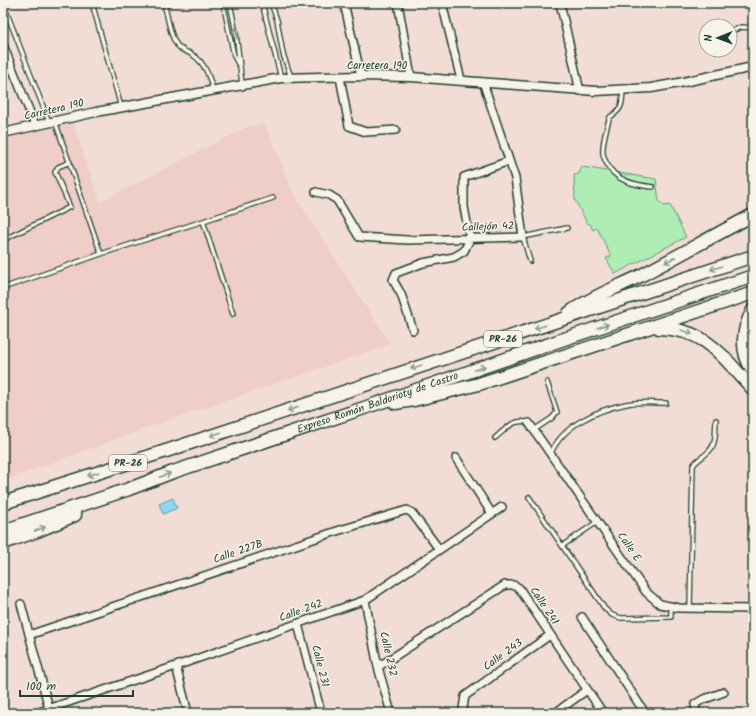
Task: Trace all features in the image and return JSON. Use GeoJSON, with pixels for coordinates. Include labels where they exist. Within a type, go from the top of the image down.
{"type":"FeatureCollection","features":[{"type":"Feature","properties":{"kind":"highway"},"geometry":{"type":"LineString","coordinates":[[557,321],[585,302],[676,258],[753,215]]}},
{"type":"Feature","properties":{"kind":"highway","name":"Expreso Román Baldorioty de Castro"},"geometry":{"type":"LineString","coordinates":[[3,503],[173,449],[753,256]]}},
{"type":"Feature","properties":{"kind":"highway","name":"Expreso Román Baldorioty de Castro"},"geometry":{"type":"LineString","coordinates":[[3,531],[753,276]]}},
{"type":"Feature","properties":{"kind":"highway"},"geometry":{"type":"LineString","coordinates":[[364,408],[414,400],[478,384],[753,293]]}},
{"type":"Feature","properties":{"kind":"highway"},"geometry":{"type":"LineString","coordinates":[[753,310],[747,321],[744,350],[753,371]]}},
{"type":"Feature","properties":{"kind":"highway"},"geometry":{"type":"LineString","coordinates":[[648,329],[676,329],[702,338],[717,350],[753,389]]}},
{"type":"Feature","properties":{"kind":"highway"},"geometry":{"type":"LineString","coordinates":[[3,542],[37,531],[112,499],[129,489]]}},
{"type":"Feature","properties":{"kind":"street"},"geometry":{"type":"LineString","coordinates":[[344,3],[361,76]]}},
{"type":"Feature","properties":{"kind":"street"},"geometry":{"type":"LineString","coordinates":[[398,3],[411,77]]}},
{"type":"Feature","properties":{"kind":"street"},"geometry":{"type":"LineString","coordinates":[[442,3],[462,80]]}},
{"type":"Feature","properties":{"kind":"street"},"geometry":{"type":"LineString","coordinates":[[560,3],[580,91]]}},
{"type":"Feature","properties":{"kind":"street"},"geometry":{"type":"LineString","coordinates":[[3,45],[35,125]]}},
{"type":"Feature","properties":{"kind":"street","name":"Carretera 190"},"geometry":{"type":"LineString","coordinates":[[3,133],[52,121],[291,77],[411,77],[462,80],[580,91],[651,88],[753,67]]}},
{"type":"Feature","properties":{"kind":"street"},"geometry":{"type":"LineString","coordinates":[[340,77],[349,126],[366,132],[396,130]]}},
{"type":"Feature","properties":{"kind":"street","name":"Callejón 42"},"geometry":{"type":"LineString","coordinates":[[316,192],[329,195],[337,200],[359,237],[407,240],[523,237],[515,178],[483,82]]}},
{"type":"Feature","properties":{"kind":"street"},"geometry":{"type":"LineString","coordinates":[[413,330],[401,294],[393,280],[396,272],[423,263],[454,257],[464,251],[470,239],[464,207],[464,178],[509,161]]}},
{"type":"Feature","properties":{"kind":"street","name":"Calle E"},"geometry":{"type":"LineString","coordinates":[[530,423],[646,592],[660,604],[690,608],[753,609]]}},
{"type":"Feature","properties":{"kind":"street"},"geometry":{"type":"LineString","coordinates":[[456,458],[492,514]]}},
{"type":"Feature","properties":{"kind":"street","name":"Calle 242"},"geometry":{"type":"LineString","coordinates":[[36,713],[50,711],[365,600],[502,508]]}},
{"type":"Feature","properties":{"kind":"street","name":"Calle 227B"},"geometry":{"type":"LineString","coordinates":[[29,635],[337,530],[407,510],[412,513],[439,549]]}},
{"type":"Feature","properties":{"kind":"street","name":"Calle 241"},"geometry":{"type":"LineString","coordinates":[[378,667],[506,585],[513,585],[519,588],[603,713]]}},
{"type":"Feature","properties":{"kind":"street","name":"Calle 232"},"geometry":{"type":"LineString","coordinates":[[365,600],[378,667],[391,713]]}},
{"type":"Feature","properties":{"kind":"street"},"geometry":{"type":"LineString","coordinates":[[21,604],[50,711]]}},
{"type":"Feature","properties":{"kind":"street"},"geometry":{"type":"LineString","coordinates":[[582,617],[645,713]]}},
{"type":"Feature","properties":{"kind":"street","name":"Calle 231"},"geometry":{"type":"LineString","coordinates":[[298,624],[321,713]]}},
{"type":"Feature","properties":{"kind":"street","name":"Calle 243"},"geometry":{"type":"LineString","coordinates":[[464,713],[463,708],[465,696],[550,635]]}},
{"type":"Feature","properties":{"kind":"street"},"geometry":{"type":"LineString","coordinates":[[176,666],[188,713]]}},
{"type":"Feature","properties":{"kind":"street"},"geometry":{"type":"LineString","coordinates":[[554,713],[587,690]]}},
{"type":"Feature","properties":{"kind":"street"},"geometry":{"type":"LineString","coordinates":[[696,713],[695,704],[724,692]]}},
{"type":"Feature","properties":{"kind":"lane"},"geometry":{"type":"LineString","coordinates":[[3,3],[70,162],[101,254]]}},
{"type":"Feature","properties":{"kind":"lane"},"geometry":{"type":"LineString","coordinates":[[92,3],[121,108]]}},
{"type":"Feature","properties":{"kind":"lane"},"geometry":{"type":"LineString","coordinates":[[164,3],[175,42],[180,48],[193,55],[203,64],[208,74],[213,91]]}},
{"type":"Feature","properties":{"kind":"lane"},"geometry":{"type":"LineString","coordinates":[[223,3],[234,56],[238,64],[242,85]]}},
{"type":"Feature","properties":{"kind":"lane"},"geometry":{"type":"LineString","coordinates":[[230,3],[240,57],[238,64]]}},
{"type":"Feature","properties":{"kind":"lane"},"geometry":{"type":"LineString","coordinates":[[262,3],[281,78]]}},
{"type":"Feature","properties":{"kind":"lane"},"geometry":{"type":"LineString","coordinates":[[271,3],[283,54],[291,77]]}},
{"type":"Feature","properties":{"kind":"lane"},"geometry":{"type":"LineString","coordinates":[[738,28],[741,27],[753,28]]}},
{"type":"Feature","properties":{"kind":"lane"},"geometry":{"type":"LineString","coordinates":[[623,90],[622,104],[618,112],[610,117],[603,153],[608,166],[618,178],[637,186],[653,188]]}},
{"type":"Feature","properties":{"kind":"lane"},"geometry":{"type":"LineString","coordinates":[[3,240],[70,207],[55,172],[58,167],[70,162]]}},
{"type":"Feature","properties":{"kind":"lane"},"geometry":{"type":"LineString","coordinates":[[3,288],[101,254],[273,198]]}},
{"type":"Feature","properties":{"kind":"lane"},"geometry":{"type":"LineString","coordinates":[[203,221],[233,314]]}},
{"type":"Feature","properties":{"kind":"lane"},"geometry":{"type":"LineString","coordinates":[[530,261],[523,237],[567,228]]}},
{"type":"Feature","properties":{"kind":"lane"},"geometry":{"type":"LineString","coordinates":[[534,430],[552,418],[557,412],[547,382]]}},
{"type":"Feature","properties":{"kind":"lane"},"geometry":{"type":"LineString","coordinates":[[551,454],[555,443],[567,430],[591,416],[627,403],[666,403]]}},
{"type":"Feature","properties":{"kind":"lane"},"geometry":{"type":"LineString","coordinates":[[690,608],[693,466],[698,459],[711,450],[715,438],[716,420]]}},
{"type":"Feature","properties":{"kind":"lane"},"geometry":{"type":"LineString","coordinates":[[495,438],[515,422],[524,421],[530,423]]}},
{"type":"Feature","properties":{"kind":"lane"},"geometry":{"type":"LineString","coordinates":[[529,497],[605,609],[612,615],[621,618],[670,617],[671,606]]}},
{"type":"Feature","properties":{"kind":"lane"},"geometry":{"type":"LineString","coordinates":[[562,546],[598,522]]}},
{"type":"Feature","properties":{"kind":"shaded area"},"geometry":{"type":"Polygon","coordinates":[[[73,124],[100,202],[249,126],[264,124],[292,191],[390,344],[132,433],[3,481],[3,139],[73,124]]]}},
{"type":"Feature","properties":{"kind":"green space"},"geometry":{"type":"Polygon","coordinates":[[[582,167],[656,179],[659,201],[664,206],[670,205],[686,237],[615,274],[606,258],[611,256],[597,228],[593,230],[590,224],[587,223],[575,200],[574,175],[579,174],[582,167]]]}},
{"type":"Feature","properties":{"kind":"water"},"geometry":{"type":"Polygon","coordinates":[[[173,498],[177,508],[163,514],[159,504],[173,498]]]}}]}
